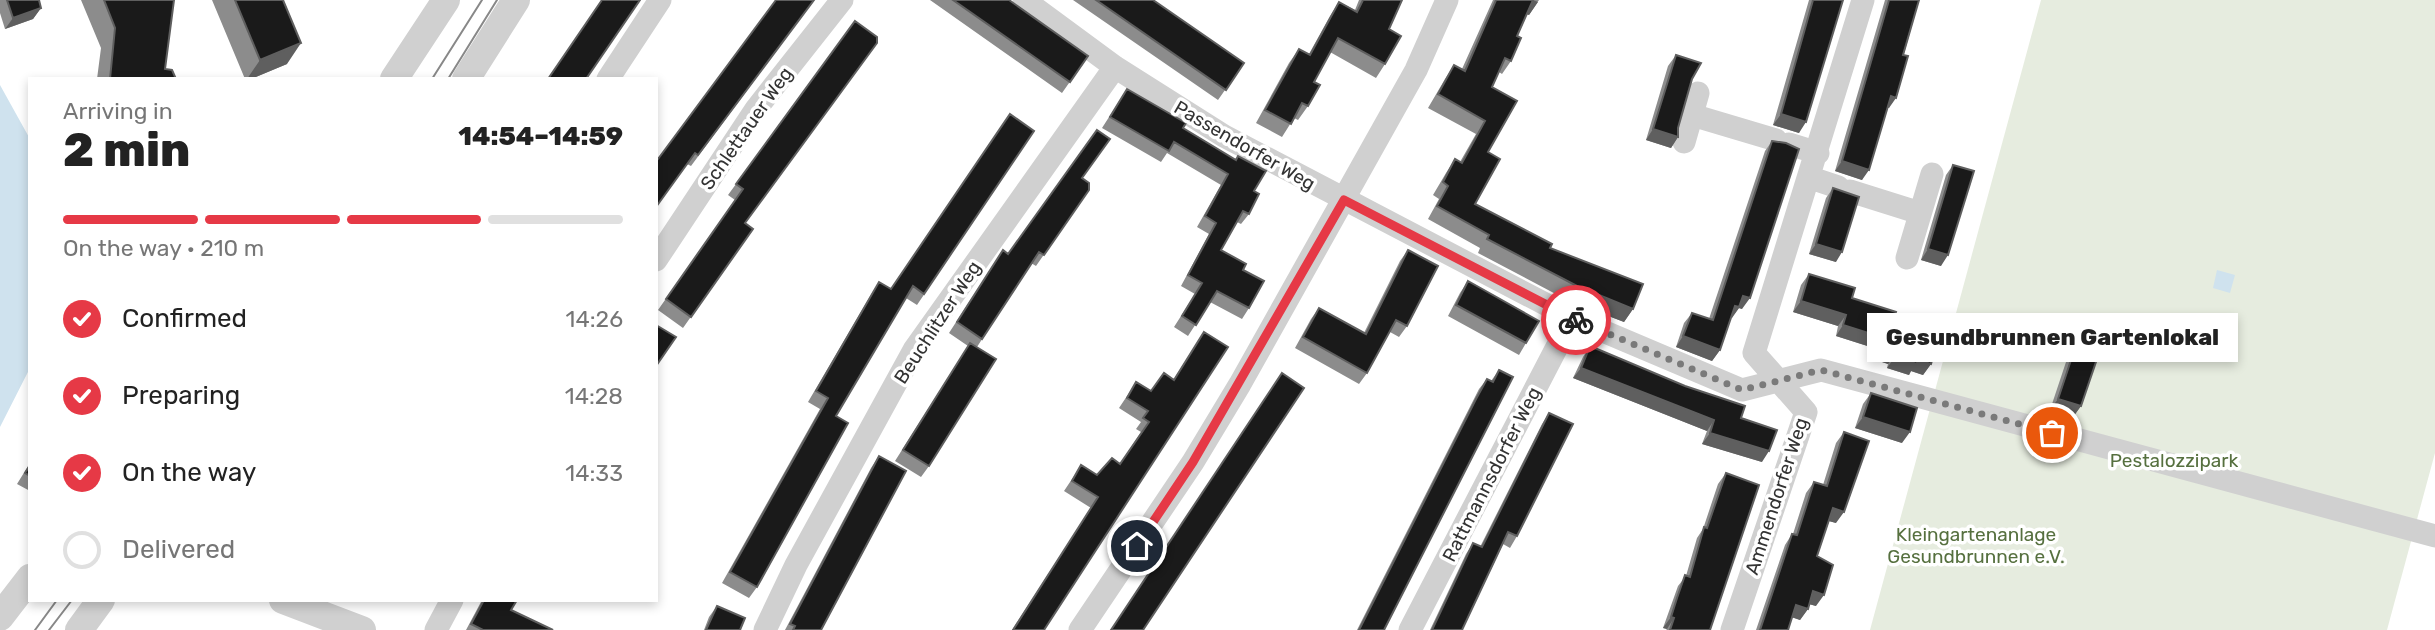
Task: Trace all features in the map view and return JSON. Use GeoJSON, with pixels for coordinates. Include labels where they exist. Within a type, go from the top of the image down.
{"type":"FeatureCollection","features":[{"type":"Feature","properties":{"kind":"street"},"geometry":{"type":"LineString","coordinates":[[395,77],[446,0]]}},
{"type":"Feature","properties":{"kind":"street"},"geometry":{"type":"LineString","coordinates":[[467,77],[516,0]]}},
{"type":"Feature","properties":{"kind":"street"},"geometry":{"type":"LineString","coordinates":[[609,77],[660,0]]}},
{"type":"Feature","properties":{"kind":"street","name":"Schlettauer Weg"},"geometry":{"type":"LineString","coordinates":[[658,257],[756,109],[842,0]]}},
{"type":"Feature","properties":{"kind":"street","name":"Passendorfer Weg"},"geometry":{"type":"LineString","coordinates":[[1024,0],[1115,67],[1224,136],[1572,318],[1742,390],[1821,370],[2435,536]]}},
{"type":"Feature","properties":{"kind":"street"},"geometry":{"type":"LineString","coordinates":[[1080,630],[1193,462],[1416,70],[1447,0]]}},
{"type":"Feature","properties":{"kind":"street","name":"Ammendorfer Weg"},"geometry":{"type":"LineString","coordinates":[[1732,630],[1806,412],[1781,380],[1754,353],[1811,178],[1863,0]]}},
{"type":"Feature","properties":{"kind":"street","name":"Beuchlitzer Weg"},"geometry":{"type":"LineString","coordinates":[[765,630],[796,565],[914,351],[1115,67]]}},
{"type":"Feature","properties":{"kind":"street"},"geometry":{"type":"LineString","coordinates":[[1684,142],[1695,104],[1783,142],[1818,153]]}},
{"type":"Feature","properties":{"kind":"street"},"geometry":{"type":"LineString","coordinates":[[1907,258],[1931,174]]}},
{"type":"Feature","properties":{"kind":"street"},"geometry":{"type":"LineString","coordinates":[[1811,178],[1920,213]]}},
{"type":"Feature","properties":{"kind":"street","name":"Rattmannsdorfer Weg"},"geometry":{"type":"LineString","coordinates":[[1410,630],[1572,318]]}},
{"type":"Feature","properties":{"kind":"street"},"geometry":{"type":"LineString","coordinates":[[0,617],[28,581]]}},
{"type":"Feature","properties":{"kind":"street"},"geometry":{"type":"LineString","coordinates":[[79,630],[100,602]]}},
{"type":"Feature","properties":{"kind":"street"},"geometry":{"type":"LineString","coordinates":[[288,602],[362,630]]}},
{"type":"Feature","properties":{"kind":"street"},"geometry":{"type":"LineString","coordinates":[[436,630],[451,602]]}},
{"type":"Feature","properties":{"kind":"green space"},"geometry":{"type":"Polygon","coordinates":[[[2041,0],[2435,0],[2435,453],[2387,630],[1870,630],[2041,0]]]}},
{"type":"Feature","properties":{"kind":"water"},"geometry":{"type":"Polygon","coordinates":[[[0,85],[28,135],[28,372],[0,427],[0,85]]]}},
{"type":"Feature","properties":{"kind":"water"},"geometry":{"type":"Polygon","coordinates":[[[2217,270],[2235,275],[2230,293],[2213,288],[2217,270]]]}},
{"type":"Feature","properties":{"kind":"building"},"geometry":{"type":"Polygon","coordinates":[[[7,0],[39,0],[41,8],[13,18],[7,0]]]}},
{"type":"Feature","properties":{"kind":"building"},"geometry":{"type":"Polygon","coordinates":[[[104,0],[174,0],[165,69],[172,70],[175,77],[110,77],[115,28],[104,0]]]}},
{"type":"Feature","properties":{"kind":"building"},"geometry":{"type":"Polygon","coordinates":[[[235,0],[283,0],[301,43],[260,60],[235,0]]]}},
{"type":"Feature","properties":{"kind":"building"},"geometry":{"type":"Polygon","coordinates":[[[602,0],[640,0],[587,77],[549,77],[602,0]]]}},
{"type":"Feature","properties":{"kind":"building"},"geometry":{"type":"Polygon","coordinates":[[[776,0],[814,0],[658,204],[658,159],[776,0]]]}},
{"type":"Feature","properties":{"kind":"building"},"geometry":{"type":"Polygon","coordinates":[[[953,0],[1009,0],[1088,56],[1070,82],[953,0]]]}},
{"type":"Feature","properties":{"kind":"building"},"geometry":{"type":"Polygon","coordinates":[[[1096,0],[1153,0],[1244,63],[1226,90],[1096,0]]]}},
{"type":"Feature","properties":{"kind":"building"},"geometry":{"type":"Polygon","coordinates":[[[1363,0],[1402,0],[1389,29],[1401,36],[1385,64],[1338,38],[1314,82],[1320,85],[1308,106],[1302,103],[1291,124],[1265,110],[1299,49],[1310,55],[1339,2],[1357,12],[1363,0]]]}},
{"type":"Feature","properties":{"kind":"building"},"geometry":{"type":"Polygon","coordinates":[[[1496,0],[1533,0],[1517,36],[1521,38],[1511,61],[1505,58],[1492,87],[1517,101],[1488,152],[1500,159],[1475,204],[1552,244],[1550,248],[1643,284],[1633,309],[1577,286],[1487,239],[1489,235],[1437,206],[1448,186],[1443,182],[1455,159],[1462,163],[1485,121],[1438,94],[1454,65],[1465,71],[1496,0]]]}},
{"type":"Feature","properties":{"kind":"building"},"geometry":{"type":"Polygon","coordinates":[[[1813,0],[1843,0],[1806,122],[1781,114],[1813,0]]]}},
{"type":"Feature","properties":{"kind":"building"},"geometry":{"type":"Polygon","coordinates":[[[1889,0],[1919,0],[1903,55],[1908,56],[1896,98],[1891,96],[1869,170],[1842,161],[1889,0]]]}},
{"type":"Feature","properties":{"kind":"building"},"geometry":{"type":"Polygon","coordinates":[[[855,21],[877,37],[877,43],[745,223],[753,229],[691,317],[666,299],[743,189],[736,184],[855,21]]]}},
{"type":"Feature","properties":{"kind":"building"},"geometry":{"type":"Polygon","coordinates":[[[1676,55],[1701,63],[1692,79],[1678,128],[1678,137],[1653,129],[1676,55]]]}},
{"type":"Feature","properties":{"kind":"building"},"geometry":{"type":"Polygon","coordinates":[[[1127,89],[1186,123],[1183,128],[1236,160],[1238,156],[1266,171],[1254,191],[1259,194],[1249,214],[1243,211],[1221,250],[1246,264],[1243,270],[1264,281],[1249,308],[1217,291],[1196,325],[1182,316],[1202,283],[1188,275],[1216,223],[1205,216],[1228,174],[1174,142],[1169,151],[1110,117],[1127,89]]]}},
{"type":"Feature","properties":{"kind":"building"},"geometry":{"type":"Polygon","coordinates":[[[1010,114],[1034,131],[924,294],[913,286],[836,416],[848,423],[757,587],[730,572],[828,398],[816,391],[879,282],[891,289],[1010,114]]]}},
{"type":"Feature","properties":{"kind":"building"},"geometry":{"type":"Polygon","coordinates":[[[1097,130],[1110,139],[1082,178],[1089,183],[1089,190],[1044,255],[1039,252],[982,339],[957,322],[1003,250],[1008,254],[1097,130]]]}},
{"type":"Feature","properties":{"kind":"building"},"geometry":{"type":"Polygon","coordinates":[[[1772,141],[1799,149],[1750,298],[1743,296],[1739,307],[1735,306],[1720,350],[1683,336],[1692,313],[1713,320],[1772,141]]]}},
{"type":"Feature","properties":{"kind":"building"},"geometry":{"type":"Polygon","coordinates":[[[1953,165],[1974,171],[1948,255],[1928,249],[1953,165]]]}},
{"type":"Feature","properties":{"kind":"building"},"geometry":{"type":"Polygon","coordinates":[[[1833,188],[1859,197],[1842,252],[1816,244],[1833,188]]]}},
{"type":"Feature","properties":{"kind":"building"},"geometry":{"type":"Polygon","coordinates":[[[1408,250],[1438,266],[1407,326],[1396,320],[1367,373],[1303,337],[1319,308],[1366,334],[1408,250]]]}},
{"type":"Feature","properties":{"kind":"building"},"geometry":{"type":"Polygon","coordinates":[[[1809,274],[1855,288],[1852,298],[1896,312],[1893,321],[1939,336],[1931,364],[1918,360],[1917,364],[1895,357],[1896,353],[1884,349],[1887,339],[1843,325],[1846,315],[1801,301],[1809,274]]]}},
{"type":"Feature","properties":{"kind":"building"},"geometry":{"type":"Polygon","coordinates":[[[1468,281],[1539,321],[1526,343],[1456,305],[1468,281]]]}},
{"type":"Feature","properties":{"kind":"building"},"geometry":{"type":"Polygon","coordinates":[[[658,326],[676,337],[658,363],[658,326]]]}},
{"type":"Feature","properties":{"kind":"building"},"geometry":{"type":"Polygon","coordinates":[[[1204,332],[1228,347],[1044,630],[1013,630],[1098,497],[1072,481],[1081,465],[1097,475],[1112,458],[1120,464],[1149,422],[1143,418],[1148,411],[1127,398],[1136,382],[1151,391],[1164,373],[1174,380],[1204,332]]]}},
{"type":"Feature","properties":{"kind":"building"},"geometry":{"type":"Polygon","coordinates":[[[2077,342],[2100,350],[2081,406],[2058,399],[2077,342]]]}},
{"type":"Feature","properties":{"kind":"building"},"geometry":{"type":"Polygon","coordinates":[[[970,343],[996,359],[929,466],[903,450],[970,343]]]}},
{"type":"Feature","properties":{"kind":"building"},"geometry":{"type":"Polygon","coordinates":[[[1590,346],[1685,386],[1745,406],[1741,418],[1777,430],[1769,451],[1710,433],[1714,420],[1581,368],[1590,346]]]}},
{"type":"Feature","properties":{"kind":"building"},"geometry":{"type":"Polygon","coordinates":[[[1499,370],[1513,377],[1384,630],[1359,630],[1476,399],[1487,379],[1493,382],[1499,370]]]}},
{"type":"Feature","properties":{"kind":"building"},"geometry":{"type":"Polygon","coordinates":[[[1282,373],[1304,388],[1143,630],[1111,630],[1282,373]]]}},
{"type":"Feature","properties":{"kind":"building"},"geometry":{"type":"Polygon","coordinates":[[[1871,393],[1917,408],[1910,432],[1863,417],[1871,393]]]}},
{"type":"Feature","properties":{"kind":"building"},"geometry":{"type":"Polygon","coordinates":[[[1549,413],[1573,424],[1517,536],[1508,532],[1462,630],[1432,630],[1473,543],[1482,547],[1549,413]]]}},
{"type":"Feature","properties":{"kind":"building"},"geometry":{"type":"Polygon","coordinates":[[[1844,432],[1869,441],[1844,512],[1833,508],[1817,556],[1833,565],[1824,595],[1813,591],[1808,609],[1796,605],[1788,630],[1760,630],[1792,534],[1797,535],[1814,482],[1827,486],[1844,432]]]}},
{"type":"Feature","properties":{"kind":"building"},"geometry":{"type":"Polygon","coordinates":[[[879,456],[906,471],[821,630],[793,630],[795,626],[790,624],[879,456]]]}},
{"type":"Feature","properties":{"kind":"building"},"geometry":{"type":"Polygon","coordinates":[[[1726,473],[1759,485],[1710,630],[1670,630],[1674,618],[1671,617],[1685,575],[1690,577],[1704,527],[1707,528],[1726,473]]]}},
{"type":"Feature","properties":{"kind":"building"},"geometry":{"type":"Polygon","coordinates":[[[483,602],[516,602],[511,610],[553,630],[483,630],[471,624],[483,602]]]}},
{"type":"Feature","properties":{"kind":"building"},"geometry":{"type":"Polygon","coordinates":[[[717,606],[745,618],[740,630],[706,630],[717,606]]]}},
{"type":"Feature","properties":{"kind":"tram line"},"geometry":{"type":"LineString","coordinates":[[433,77],[482,0]]}},
{"type":"Feature","properties":{"kind":"tram line"},"geometry":{"type":"LineString","coordinates":[[449,77],[497,0]]}},
{"type":"Feature","properties":{"kind":"tram line"},"geometry":{"type":"LineString","coordinates":[[35,630],[56,602]]}},
{"type":"Feature","properties":{"kind":"tram line"},"geometry":{"type":"LineString","coordinates":[[49,630],[70,602]]}},
{"type":"Feature","properties":{"kind":"way so far"},"geometry":{"type":"LineString","coordinates":[[1576,320],[1742,390],[1821,370],[2052,433]]}},
{"type":"Feature","properties":{"kind":"place","name":"Gesundbrunnen Gartenlokal"},"geometry":{"type":"Point","coordinates":[2052,433]}},
{"type":"Feature","properties":{"kind":"route"},"geometry":{"type":"LineString","coordinates":[[1137,546],[1193,462],[1240,384],[1344,200],[1576,320]]}},
{"type":"Feature","properties":{"kind":"park label","name":"Pestalozzipark"},"geometry":{"type":"Point","coordinates":[2174,460]}},
{"type":"Feature","properties":{"kind":"park label","name":"Kleingartenanlage Gesundbrunnen e.V."},"geometry":{"type":"Point","coordinates":[1976,545]}}]}
